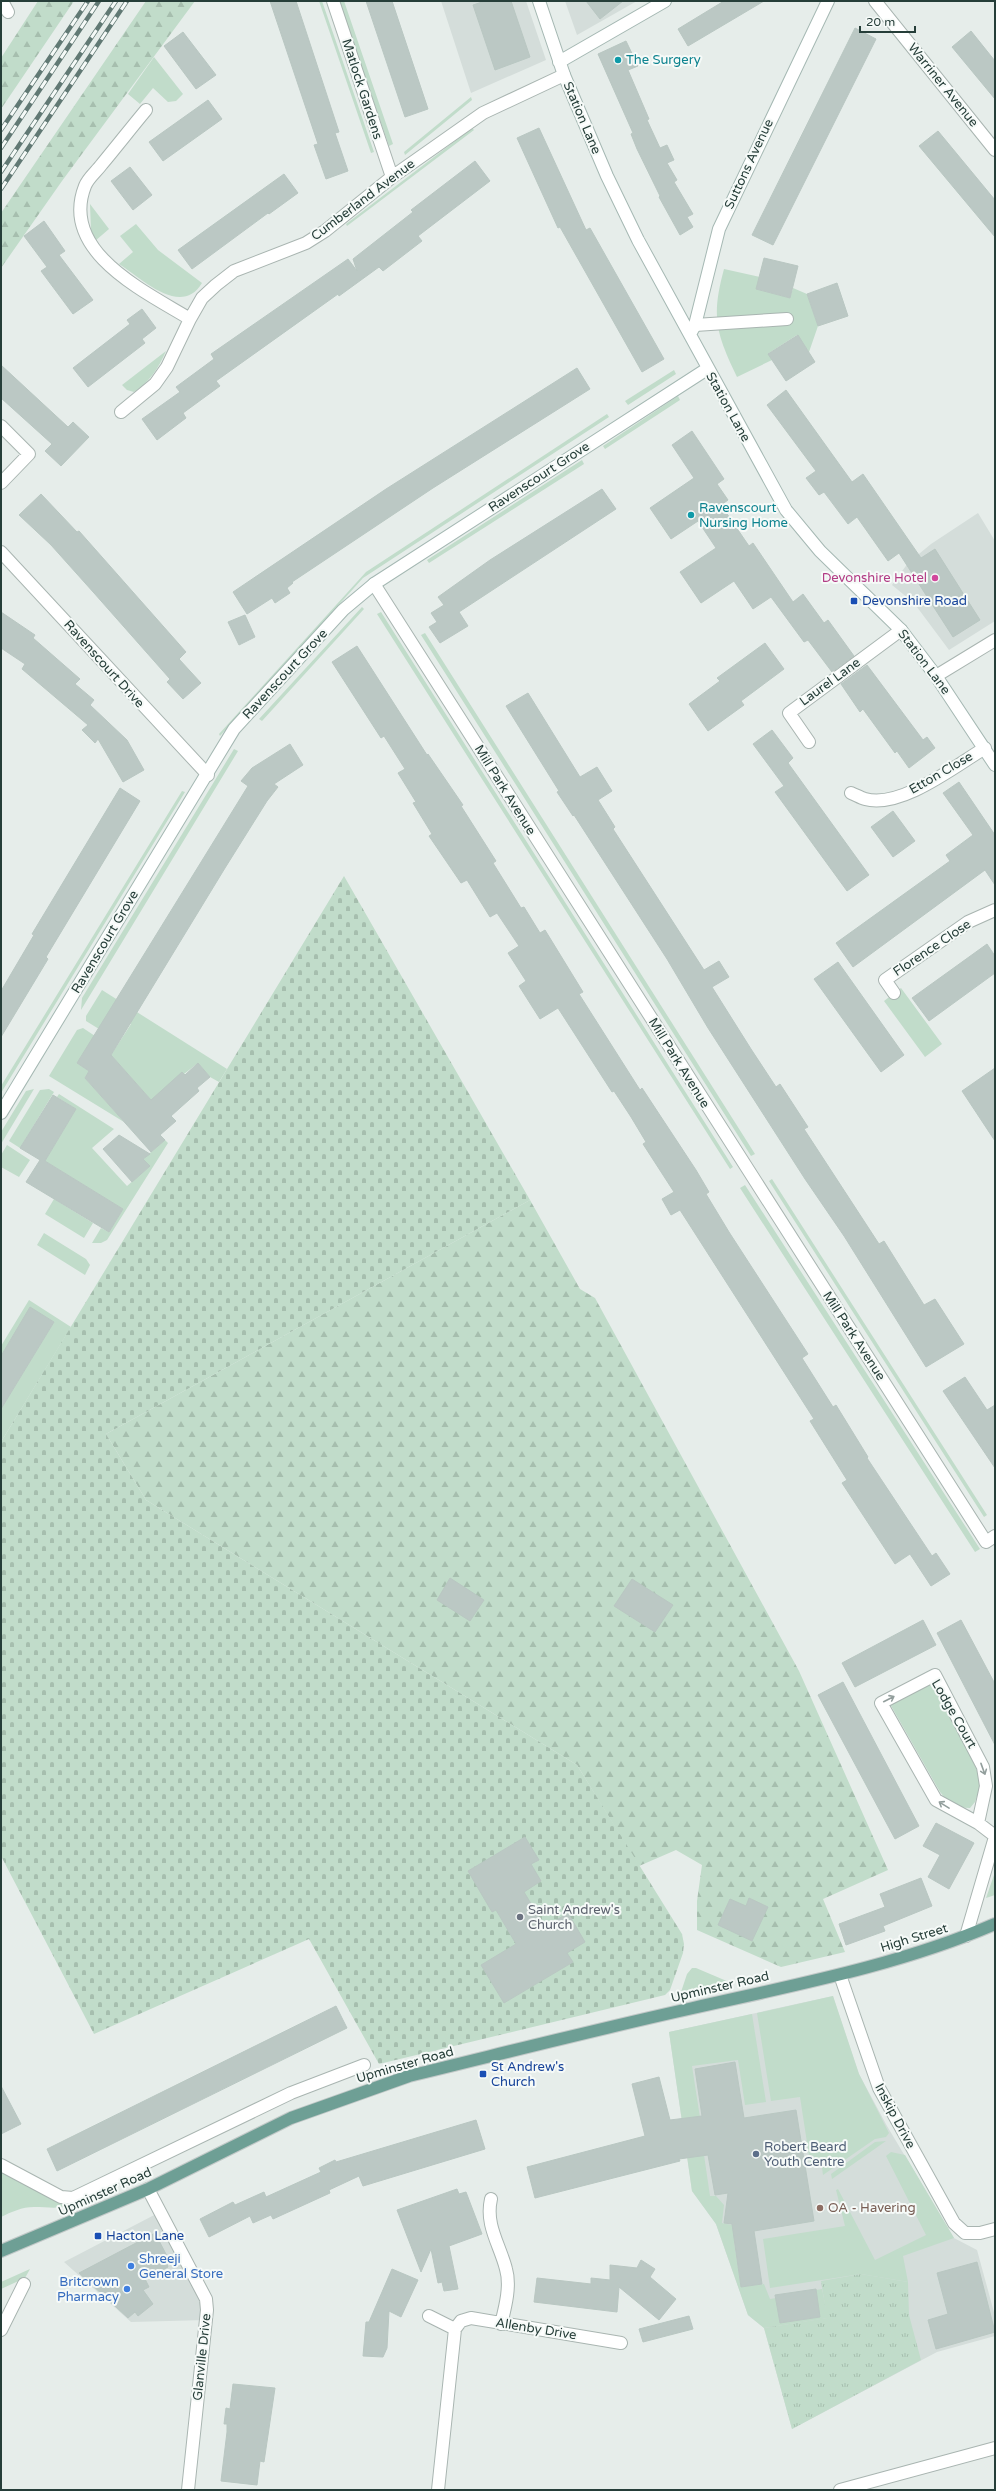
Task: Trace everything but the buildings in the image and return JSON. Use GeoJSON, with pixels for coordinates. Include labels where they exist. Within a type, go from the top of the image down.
{"type":"FeatureCollection","features":[{"type":"Feature","properties":{"kind":"main road","name":"High Street"},"geometry":{"type":"LineString","coordinates":[[840,1975],[966,1936],[995,1924]]}},
{"type":"Feature","properties":{"kind":"main road","name":"Upminster Road"},"geometry":{"type":"LineString","coordinates":[[1,2252],[148,2189],[291,2118],[409,2076],[669,2013],[840,1975]]}},
{"type":"Feature","properties":{"kind":"street"},"geometry":{"type":"LineString","coordinates":[[2,1],[8,12]]}},
{"type":"Feature","properties":{"kind":"street","name":"Matlock Gardens"},"geometry":{"type":"LineString","coordinates":[[333,1],[392,177]]}},
{"type":"Feature","properties":{"kind":"street","name":"Station Lane"},"geometry":{"type":"LineString","coordinates":[[538,1],[564,75],[610,183],[638,240],[692,330],[707,369],[786,510],[820,551],[901,630],[936,676],[995,764]]}},
{"type":"Feature","properties":{"kind":"street"},"geometry":{"type":"LineString","coordinates":[[560,62],[665,1]]}},
{"type":"Feature","properties":{"kind":"street","name":"Suttons Avenue"},"geometry":{"type":"LineString","coordinates":[[692,330],[719,229],[828,1]]}},
{"type":"Feature","properties":{"kind":"street","name":"Warriner Avenue"},"geometry":{"type":"LineString","coordinates":[[875,1],[995,150]]}},
{"type":"Feature","properties":{"kind":"street","name":"Cumberland Avenue"},"geometry":{"type":"LineString","coordinates":[[121,412],[155,384],[167,367],[190,319],[202,298],[234,271],[306,243],[325,231],[392,177],[483,113],[564,75]]}},
{"type":"Feature","properties":{"kind":"street"},"geometry":{"type":"LineString","coordinates":[[146,110],[85,185],[81,206],[83,226],[93,248],[106,265],[190,319]]}},
{"type":"Feature","properties":{"kind":"street"},"geometry":{"type":"LineString","coordinates":[[692,330],[787,319]]}},
{"type":"Feature","properties":{"kind":"street","name":"Ravenscourt Grove"},"geometry":{"type":"LineString","coordinates":[[1,1113],[208,775],[234,729],[344,610],[374,584],[707,369]]}},
{"type":"Feature","properties":{"kind":"street"},"geometry":{"type":"LineString","coordinates":[[1,426],[29,454],[1,483]]}},
{"type":"Feature","properties":{"kind":"street","name":"Ravenscourt Drive"},"geometry":{"type":"LineString","coordinates":[[1,552],[208,775]]}},
{"type":"Feature","properties":{"kind":"street","name":"Mill Park Avenue"},"geometry":{"type":"LineString","coordinates":[[374,584],[990,1539]]}},
{"type":"Feature","properties":{"kind":"street","name":"Laurel Lane"},"geometry":{"type":"LineString","coordinates":[[810,742],[789,713],[901,630]]}},
{"type":"Feature","properties":{"kind":"street"},"geometry":{"type":"LineString","coordinates":[[936,676],[995,640]]}},
{"type":"Feature","properties":{"kind":"street","name":"Etton Close"},"geometry":{"type":"LineString","coordinates":[[851,793],[866,800],[896,798],[914,791],[985,748]]}},
{"type":"Feature","properties":{"kind":"street","name":"Florence Close"},"geometry":{"type":"LineString","coordinates":[[894,993],[885,980],[968,922],[995,910]]}},
{"type":"Feature","properties":{"kind":"street","name":"Lodge Court"},"geometry":{"type":"LineString","coordinates":[[978,1823],[986,1786],[983,1767],[935,1675],[881,1703],[936,1800],[978,1823],[995,1836]]}},
{"type":"Feature","properties":{"kind":"street"},"geometry":{"type":"LineString","coordinates":[[966,1936],[995,1836]]}},
{"type":"Feature","properties":{"kind":"street","name":"Inskip Drive"},"geometry":{"type":"LineString","coordinates":[[840,1975],[879,2088],[954,2224],[965,2233],[980,2233],[995,2228]]}},
{"type":"Feature","properties":{"kind":"street"},"geometry":{"type":"LineString","coordinates":[[1,2165],[62,2197],[73,2198],[291,2093],[364,2065]]}},
{"type":"Feature","properties":{"kind":"street","name":"Glanville Drive"},"geometry":{"type":"LineString","coordinates":[[148,2189],[206,2299],[206,2315],[188,2490]]}},
{"type":"Feature","properties":{"kind":"street"},"geometry":{"type":"LineString","coordinates":[[491,2199],[490,2222],[507,2271],[506,2298],[501,2324]]}},
{"type":"Feature","properties":{"kind":"street"},"geometry":{"type":"LineString","coordinates":[[1,2330],[24,2284]]}},
{"type":"Feature","properties":{"kind":"street"},"geometry":{"type":"LineString","coordinates":[[429,2316],[455,2329],[438,2490]]}},
{"type":"Feature","properties":{"kind":"street","name":"Allenby Drive"},"geometry":{"type":"LineString","coordinates":[[455,2329],[461,2321],[471,2318],[621,2343]]}},
{"type":"Feature","properties":{"kind":"street"},"geometry":{"type":"LineString","coordinates":[[840,2490],[879,2485],[995,2448]]}},
{"type":"Feature","properties":{"kind":"shaded area"},"geometry":{"type":"Polygon","coordinates":[[[441,1],[526,1],[546,60],[471,93],[441,1]]]}},
{"type":"Feature","properties":{"kind":"shaded area"},"geometry":{"type":"Polygon","coordinates":[[[565,1],[637,1],[577,35],[565,1]]]}},
{"type":"Feature","properties":{"kind":"shaded area"},"geometry":{"type":"Polygon","coordinates":[[[978,513],[995,541],[995,621],[949,650],[914,603],[892,585],[908,563],[931,544],[978,513]]]}},
{"type":"Feature","properties":{"kind":"shaded area","name":"OA - Havering"},"geometry":{"type":"Polygon","coordinates":[[[833,1996],[859,2074],[887,2126],[954,2238],[977,2250],[995,2316],[995,2336],[937,2352],[792,2429],[764,2328],[748,2315],[716,2224],[692,2191],[669,2032],[833,1996]]]}},
{"type":"Feature","properties":{"kind":"shaded area"},"geometry":{"type":"Polygon","coordinates":[[[160,2212],[206,2299],[206,2320],[131,2322],[64,2262],[160,2212]]]}},
{"type":"Feature","properties":{"kind":"green space"},"geometry":{"type":"Polygon","coordinates":[[[38,1],[74,1],[1,109],[1,58],[38,1]]]}},
{"type":"Feature","properties":{"kind":"green space"},"geometry":{"type":"Polygon","coordinates":[[[146,1],[195,1],[62,181],[1,268],[1,213],[146,1]]]}},
{"type":"Feature","properties":{"kind":"green space"},"geometry":{"type":"Polygon","coordinates":[[[319,1],[322,1],[374,152],[371,153],[319,1]]]}},
{"type":"Feature","properties":{"kind":"green space"},"geometry":{"type":"Polygon","coordinates":[[[339,1],[344,1],[393,144],[389,146],[339,1]]]}},
{"type":"Feature","properties":{"kind":"green space"},"geometry":{"type":"Polygon","coordinates":[[[154,57],[183,94],[176,101],[168,102],[153,88],[140,104],[128,94],[154,57]]]}},
{"type":"Feature","properties":{"kind":"green space"},"geometry":{"type":"Polygon","coordinates":[[[471,97],[472,100],[405,155],[404,152],[471,97]]]}},
{"type":"Feature","properties":{"kind":"green space"},"geometry":{"type":"Polygon","coordinates":[[[472,128],[474,130],[347,226],[346,224],[472,128]]]}},
{"type":"Feature","properties":{"kind":"green space"},"geometry":{"type":"Polygon","coordinates":[[[90,204],[109,229],[95,241],[91,231],[90,204]]]}},
{"type":"Feature","properties":{"kind":"green space"},"geometry":{"type":"Polygon","coordinates":[[[136,224],[158,250],[202,283],[193,293],[183,297],[172,296],[161,292],[119,264],[133,252],[120,236],[136,224]]]}},
{"type":"Feature","properties":{"kind":"green space"},"geometry":{"type":"Polygon","coordinates":[[[724,269],[760,277],[757,289],[790,298],[793,288],[807,294],[818,326],[809,352],[797,335],[769,353],[772,360],[737,377],[724,348],[718,324],[718,300],[724,269]]]}},
{"type":"Feature","properties":{"kind":"green space"},"geometry":{"type":"Polygon","coordinates":[[[166,351],[153,374],[134,392],[127,390],[122,385],[166,351]]]}},
{"type":"Feature","properties":{"kind":"green space"},"geometry":{"type":"Polygon","coordinates":[[[674,370],[676,374],[628,405],[625,401],[674,370]]]}},
{"type":"Feature","properties":{"kind":"green space"},"geometry":{"type":"Polygon","coordinates":[[[678,396],[680,400],[605,449],[603,446],[678,396]]]}},
{"type":"Feature","properties":{"kind":"green space"},"geometry":{"type":"Polygon","coordinates":[[[607,414],[609,417],[363,578],[220,736],[219,734],[366,572],[607,414]]]}},
{"type":"Feature","properties":{"kind":"green space"},"geometry":{"type":"Polygon","coordinates":[[[582,460],[584,464],[429,563],[427,560],[582,460]]]}},
{"type":"Feature","properties":{"kind":"green space"},"geometry":{"type":"Polygon","coordinates":[[[362,607],[364,609],[262,721],[259,719],[362,607]]]}},
{"type":"Feature","properties":{"kind":"green space"},"geometry":{"type":"Polygon","coordinates":[[[381,612],[733,1167],[730,1169],[377,614],[381,612]]]}},
{"type":"Feature","properties":{"kind":"green space"},"geometry":{"type":"Polygon","coordinates":[[[425,633],[755,1154],[751,1156],[421,635],[425,633]]]}},
{"type":"Feature","properties":{"kind":"green space"},"geometry":{"type":"Polygon","coordinates":[[[234,749],[238,751],[81,1010],[82,998],[234,749]]]}},
{"type":"Feature","properties":{"kind":"green space"},"geometry":{"type":"Polygon","coordinates":[[[182,791],[185,792],[1,1093],[1,1086],[182,791]]]}},
{"type":"Feature","properties":{"kind":"green space"},"geometry":{"type":"Polygon","coordinates":[[[344,876],[530,1200],[106,1434],[146,1500],[577,1765],[682,1934],[684,1944],[683,1953],[670,1990],[665,1995],[379,2064],[309,1939],[94,2034],[1,1856],[1,1442],[344,876]]]}},
{"type":"Feature","properties":{"kind":"green space"},"geometry":{"type":"Polygon","coordinates":[[[901,988],[942,1044],[925,1057],[884,1001],[901,988]]]}},
{"type":"Feature","properties":{"kind":"green space"},"geometry":{"type":"Polygon","coordinates":[[[102,990],[227,1069],[219,1082],[210,1077],[198,1063],[151,1100],[111,1055],[131,1024],[111,1011],[99,1029],[86,1021],[86,1016],[102,990]]]}},
{"type":"Feature","properties":{"kind":"green space"},"geometry":{"type":"Polygon","coordinates":[[[83,1028],[95,1036],[77,1063],[89,1071],[85,1078],[124,1122],[49,1076],[77,1030],[83,1028]]]}},
{"type":"Feature","properties":{"kind":"green space"},"geometry":{"type":"Polygon","coordinates":[[[34,1089],[1,1144],[1,1132],[26,1091],[34,1089]]]}},
{"type":"Feature","properties":{"kind":"green space"},"geometry":{"type":"Polygon","coordinates":[[[49,1089],[54,1092],[20,1148],[9,1141],[40,1090],[49,1089]]]}},
{"type":"Feature","properties":{"kind":"green space"},"geometry":{"type":"Polygon","coordinates":[[[59,1094],[114,1129],[92,1148],[127,1186],[150,1166],[143,1159],[165,1140],[168,1143],[107,1240],[101,1243],[92,1243],[101,1228],[109,1232],[123,1209],[45,1161],[76,1109],[57,1097],[59,1094]]]}},
{"type":"Feature","properties":{"kind":"green space"},"geometry":{"type":"Polygon","coordinates":[[[7,1145],[30,1160],[19,1177],[1,1167],[1,1155],[7,1145]]]}},
{"type":"Feature","properties":{"kind":"green space"},"geometry":{"type":"Polygon","coordinates":[[[772,1179],[987,1515],[984,1517],[769,1181],[772,1179]]]}},
{"type":"Feature","properties":{"kind":"green space"},"geometry":{"type":"Polygon","coordinates":[[[745,1185],[980,1549],[975,1552],[740,1188],[745,1185]]]}},
{"type":"Feature","properties":{"kind":"green space"},"geometry":{"type":"Polygon","coordinates":[[[54,1199],[93,1223],[84,1238],[45,1214],[54,1199]]]}},
{"type":"Feature","properties":{"kind":"green space"},"geometry":{"type":"Polygon","coordinates":[[[530,1200],[580,1289],[595,1298],[799,1671],[888,1870],[823,1899],[845,1952],[781,1967],[697,1930],[697,1901],[702,1865],[676,1850],[639,1866],[577,1765],[146,1500],[106,1434],[530,1200]]]}},
{"type":"Feature","properties":{"kind":"green space"},"geometry":{"type":"Polygon","coordinates":[[[44,1233],[86,1259],[90,1265],[85,1275],[37,1245],[44,1233]]]}},
{"type":"Feature","properties":{"kind":"green space"},"geometry":{"type":"Polygon","coordinates":[[[29,1300],[71,1327],[1,1442],[1,1409],[54,1322],[30,1308],[1,1356],[1,1346],[29,1300]]]}},
{"type":"Feature","properties":{"kind":"green space"},"geometry":{"type":"Polygon","coordinates":[[[932,1682],[978,1769],[980,1787],[975,1802],[970,1808],[961,1807],[953,1803],[940,1792],[890,1704],[932,1682]]]}},
{"type":"Feature","properties":{"kind":"green space"},"geometry":{"type":"Polygon","coordinates":[[[995,1872],[995,1895],[986,1898],[995,1872]]]}},
{"type":"Feature","properties":{"kind":"green space"},"geometry":{"type":"Polygon","coordinates":[[[692,1968],[696,1968],[729,1982],[681,1992],[687,1974],[692,1968]]]}},
{"type":"Feature","properties":{"kind":"green space"},"geometry":{"type":"Polygon","coordinates":[[[833,1996],[859,2074],[889,2133],[886,2137],[875,2139],[823,2175],[821,2160],[810,2162],[800,2097],[771,2101],[757,2013],[833,1996]]]}},
{"type":"Feature","properties":{"kind":"green space"},"geometry":{"type":"Polygon","coordinates":[[[752,2014],[766,2102],[745,2105],[738,2060],[692,2066],[701,2124],[683,2128],[669,2032],[752,2014]]]}},
{"type":"Feature","properties":{"kind":"green space"},"geometry":{"type":"Polygon","coordinates":[[[886,2141],[832,2179],[831,2174],[875,2142],[886,2141]]]}},
{"type":"Feature","properties":{"kind":"green space"},"geometry":{"type":"Polygon","coordinates":[[[686,2149],[704,2155],[710,2196],[716,2196],[724,2205],[722,2223],[737,2226],[739,2241],[734,2242],[741,2287],[764,2284],[770,2299],[776,2298],[780,2323],[820,2317],[816,2290],[822,2289],[828,2318],[764,2328],[748,2315],[716,2224],[692,2191],[686,2149]]]}},
{"type":"Feature","properties":{"kind":"green space"},"geometry":{"type":"Polygon","coordinates":[[[891,2152],[905,2155],[954,2238],[903,2256],[908,2282],[861,2274],[770,2288],[763,2239],[845,2226],[836,2190],[838,2189],[875,2260],[926,2235],[886,2156],[891,2152]]]}},
{"type":"Feature","properties":{"kind":"green space"},"geometry":{"type":"Polygon","coordinates":[[[1,2172],[59,2202],[77,2203],[61,2207],[25,2208],[1,2217],[1,2172]]]}},
{"type":"Feature","properties":{"kind":"green space"},"geometry":{"type":"Polygon","coordinates":[[[30,2269],[25,2278],[1,2289],[1,2282],[30,2269]]]}},
{"type":"Feature","properties":{"kind":"green space"},"geometry":{"type":"Polygon","coordinates":[[[861,2274],[908,2282],[909,2315],[921,2360],[792,2429],[764,2328],[827,2318],[821,2281],[861,2274]]]}},
{"type":"Feature","properties":{"kind":"railway"},"geometry":{"type":"LineString","coordinates":[[1,130],[88,1]]}},
{"type":"Feature","properties":{"kind":"railway"},"geometry":{"type":"LineString","coordinates":[[1,148],[99,1]]}},
{"type":"Feature","properties":{"kind":"railway"},"geometry":{"type":"LineString","coordinates":[[1,172],[116,1]]}},
{"type":"Feature","properties":{"kind":"railway"},"geometry":{"type":"LineString","coordinates":[[1,189],[127,1]]}},
{"type":"Feature","properties":{"kind":"place","name":"The Surgery"},"geometry":{"type":"Point","coordinates":[618,60]}},
{"type":"Feature","properties":{"kind":"place","name":"Ravenscourt Nursing Home"},"geometry":{"type":"Point","coordinates":[691,515]}},
{"type":"Feature","properties":{"kind":"place","name":"Devonshire Hotel"},"geometry":{"type":"Point","coordinates":[935,578]}},
{"type":"Feature","properties":{"kind":"place","name":"Devonshire Road"},"geometry":{"type":"Point","coordinates":[854,601]}},
{"type":"Feature","properties":{"kind":"place","name":"Saint Andrew's Church"},"geometry":{"type":"Point","coordinates":[520,1917]}},
{"type":"Feature","properties":{"kind":"place","name":"St Andrew's Church"},"geometry":{"type":"Point","coordinates":[483,2074]}},
{"type":"Feature","properties":{"kind":"place","name":"Robert Beard Youth Centre"},"geometry":{"type":"Point","coordinates":[756,2154]}},
{"type":"Feature","properties":{"kind":"place","name":"OA - Havering"},"geometry":{"type":"Point","coordinates":[820,2208]}},
{"type":"Feature","properties":{"kind":"place","name":"Hacton Lane"},"geometry":{"type":"Point","coordinates":[98,2236]}},
{"type":"Feature","properties":{"kind":"place","name":"Shreeji General Store"},"geometry":{"type":"Point","coordinates":[131,2266]}},
{"type":"Feature","properties":{"kind":"place","name":"Britcrown Pharmacy"},"geometry":{"type":"Point","coordinates":[127,2289]}}]}
